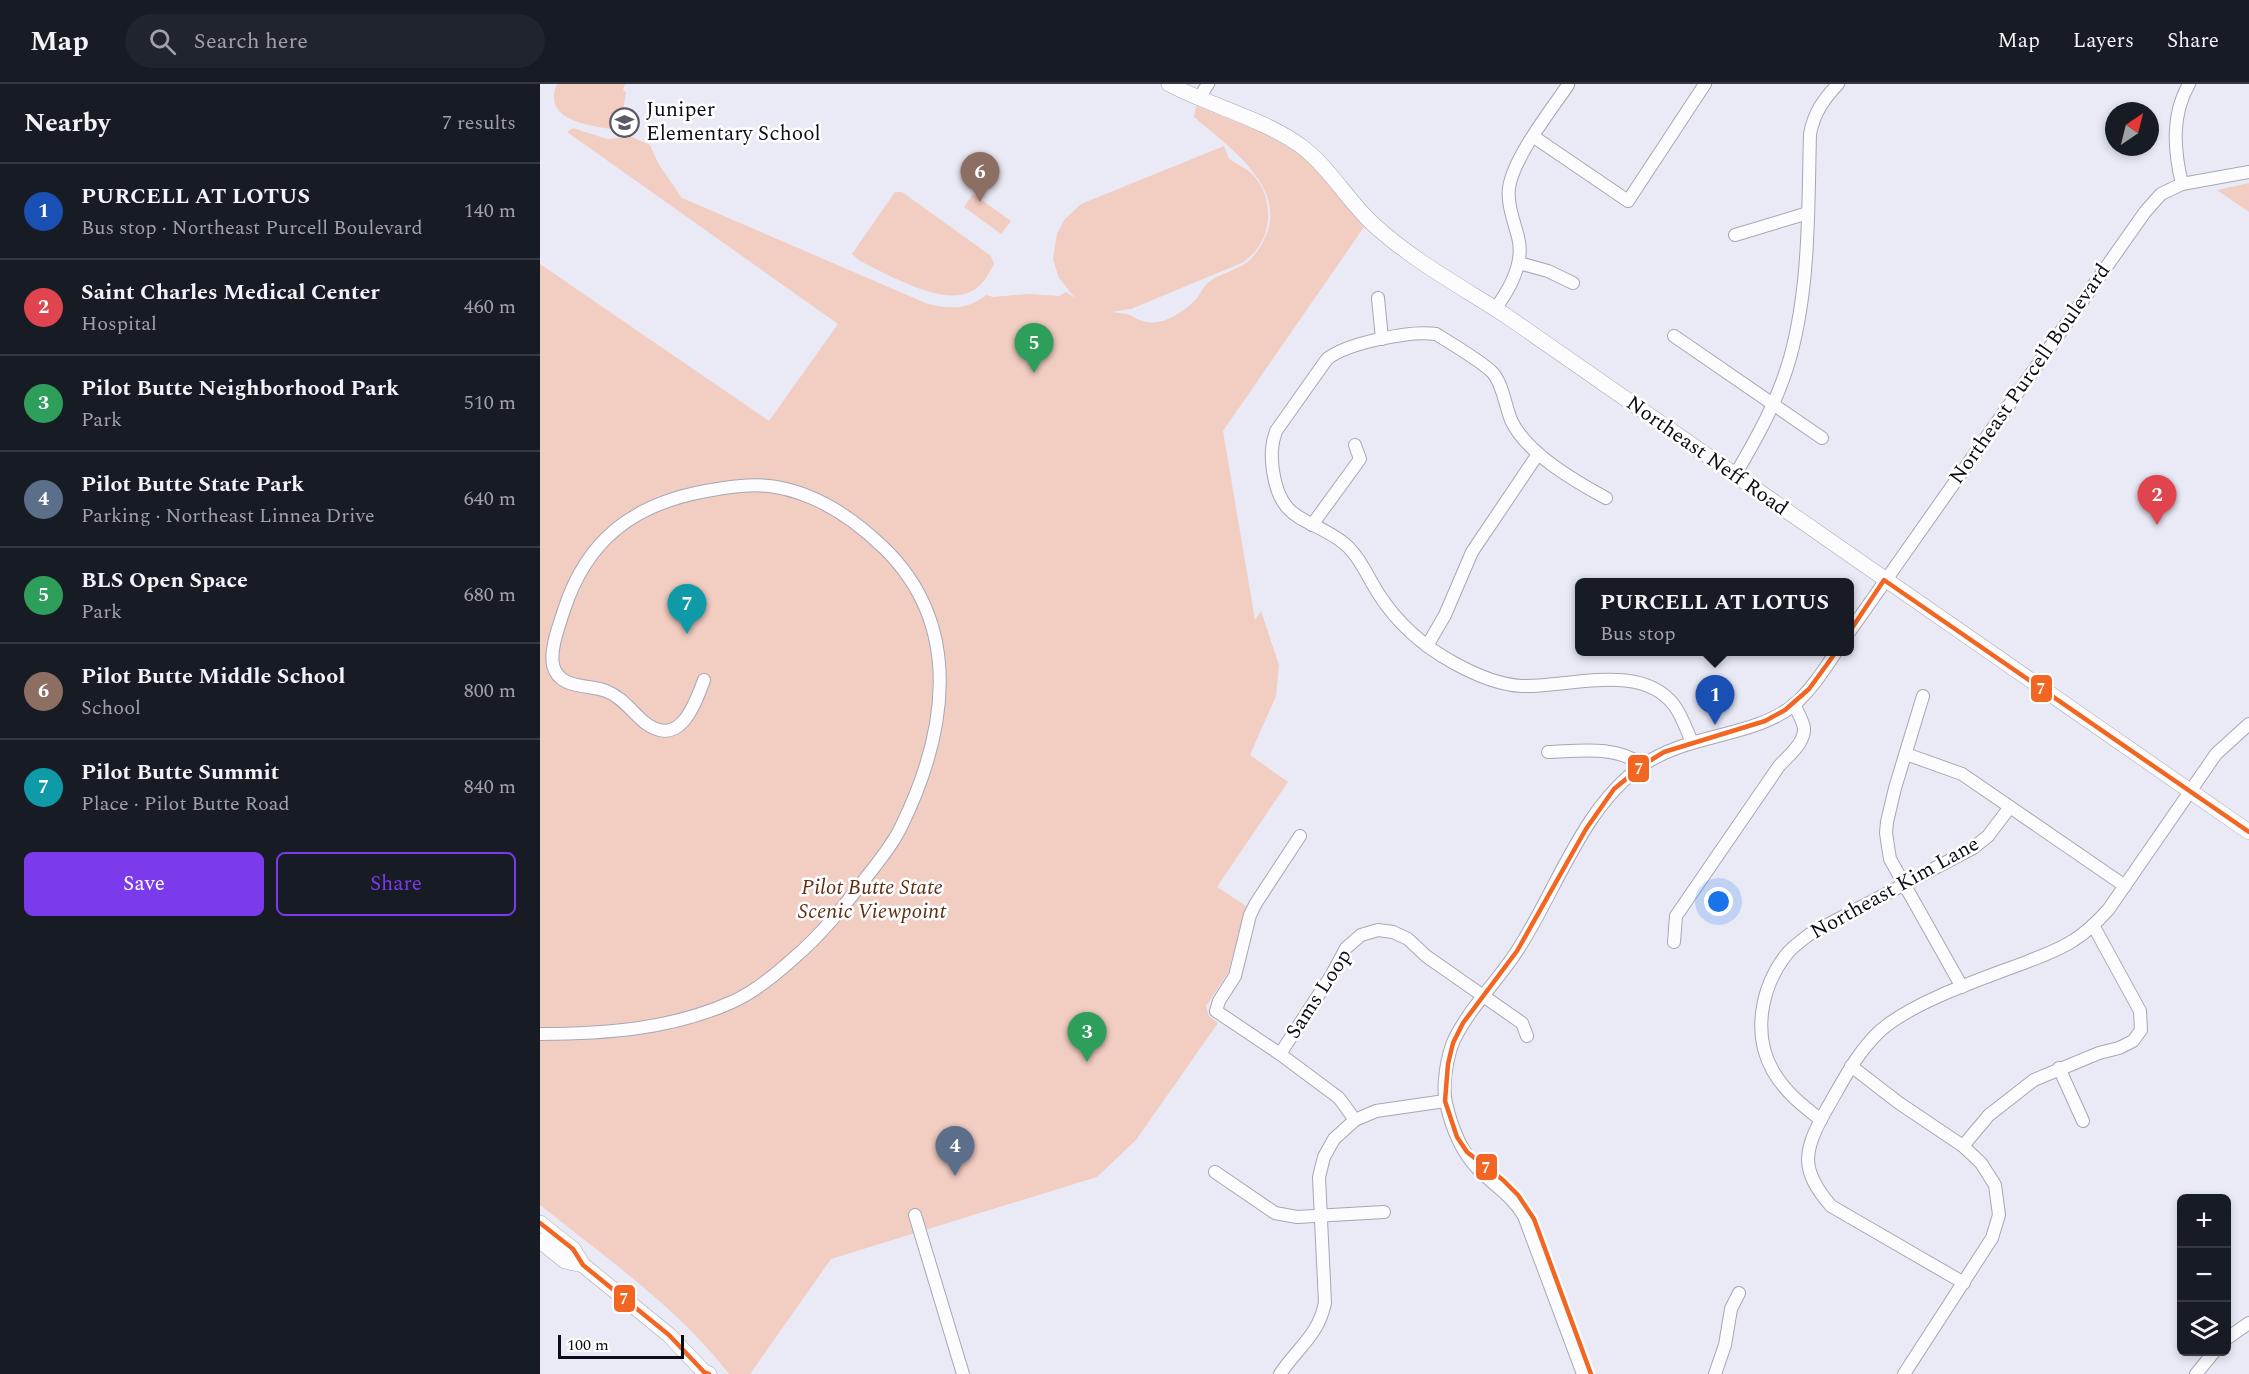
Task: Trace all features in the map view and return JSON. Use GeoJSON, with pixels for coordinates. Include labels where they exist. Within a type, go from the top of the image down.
{"type":"FeatureCollection","features":[{"type":"Feature","properties":{"kind":"main road","name":"Northeast Neff Road"},"geometry":{"type":"LineString","coordinates":[[1169,84],[1273,129],[1302,147],[1319,162],[1371,222],[1416,259],[1495,309],[2249,832]]}},
{"type":"Feature","properties":{"kind":"main road"},"geometry":{"type":"LineString","coordinates":[[540,1223],[573,1248],[583,1265],[669,1335],[706,1373]]}},
{"type":"Feature","properties":{"kind":"main road"},"geometry":{"type":"LineString","coordinates":[[540,1241],[566,1261],[583,1265]]}},
{"type":"Feature","properties":{"kind":"street"},"geometry":{"type":"LineString","coordinates":[[1199,98],[1208,84]]}},
{"type":"Feature","properties":{"kind":"street"},"geometry":{"type":"LineString","coordinates":[[1534,137],[1628,201],[1705,84]]}},
{"type":"Feature","properties":{"kind":"street"},"geometry":{"type":"LineString","coordinates":[[1735,475],[1755,441],[1790,359],[1804,286],[1810,134],[1813,119],[1820,104],[1838,84]]}},
{"type":"Feature","properties":{"kind":"street"},"geometry":{"type":"LineString","coordinates":[[2182,184],[2176,158],[2175,133],[2179,109],[2189,84]]}},
{"type":"Feature","properties":{"kind":"street"},"geometry":{"type":"LineString","coordinates":[[1495,309],[1511,284],[1519,264],[1519,240],[1509,197],[1513,170],[1569,85]]}},
{"type":"Feature","properties":{"kind":"street","name":"Northeast Purcell Boulevard"},"geometry":{"type":"LineString","coordinates":[[1854,625],[2145,212],[2162,194],[2182,184],[2249,172]]}},
{"type":"Feature","properties":{"kind":"street"},"geometry":{"type":"LineString","coordinates":[[1736,235],[1808,213]]}},
{"type":"Feature","properties":{"kind":"street"},"geometry":{"type":"LineString","coordinates":[[1519,264],[1548,271],[1573,283]]}},
{"type":"Feature","properties":{"kind":"street"},"geometry":{"type":"LineString","coordinates":[[1378,298],[1382,339]]}},
{"type":"Feature","properties":{"kind":"street"},"geometry":{"type":"LineString","coordinates":[[1606,498],[1538,454],[1520,435],[1492,372],[1436,334],[1425,332],[1382,339],[1343,349],[1327,359],[1276,431],[1272,443],[1271,456],[1276,487],[1287,509],[1351,549],[1383,601],[1410,634],[1453,663],[1488,679],[1521,686],[1614,679],[1640,683],[1667,697],[1692,742]]}},
{"type":"Feature","properties":{"kind":"street"},"geometry":{"type":"LineString","coordinates":[[1674,336],[1822,438]]}},
{"type":"Feature","properties":{"kind":"street"},"geometry":{"type":"LineString","coordinates":[[1312,525],[1360,459],[1356,445]]}},
{"type":"Feature","properties":{"kind":"street"},"geometry":{"type":"LineString","coordinates":[[1427,646],[1445,615],[1472,552],[1538,454]]}},
{"type":"Feature","properties":{"kind":"street"},"geometry":{"type":"LineString","coordinates":[[540,1034],[586,1034],[632,1030],[686,1019],[734,1001],[771,979],[806,948],[836,916],[901,828],[927,762],[937,725],[942,686],[939,648],[930,618],[916,586],[895,559],[867,531],[832,507],[798,493],[774,486],[747,486],[700,492],[662,502],[639,512],[612,532],[593,553],[568,598],[554,651],[553,665],[559,676],[581,687],[611,692],[646,723],[658,730],[667,731],[678,727],[685,721],[695,706],[704,681]]}},
{"type":"Feature","properties":{"kind":"street"},"geometry":{"type":"LineString","coordinates":[[1583,1374],[1524,1216],[1508,1194],[1476,1167],[1457,1137],[1445,1101],[1448,1064],[1453,1043],[1463,1023],[1517,951],[1602,803],[1625,779],[1664,752],[1765,721],[1794,704],[1809,689],[1832,656]]}},
{"type":"Feature","properties":{"kind":"street"},"geometry":{"type":"LineString","coordinates":[[1923,696],[1887,822],[1886,833],[1890,859],[1962,987]]}},
{"type":"Feature","properties":{"kind":"street"},"geometry":{"type":"LineString","coordinates":[[1674,942],[1676,916],[1779,766],[1802,737],[1804,728],[1794,704]]}},
{"type":"Feature","properties":{"kind":"street"},"geometry":{"type":"LineString","coordinates":[[1964,1283],[1831,1206],[1817,1189],[1809,1172],[1808,1153],[1812,1137],[1851,1066],[1865,1046],[1882,1029],[1905,1013],[1962,987],[2042,956],[2074,940],[2093,925],[2108,910],[2216,754],[2249,724]]}},
{"type":"Feature","properties":{"kind":"street"},"geometry":{"type":"LineString","coordinates":[[1548,753],[1598,750],[1632,758],[1643,765]]}},
{"type":"Feature","properties":{"kind":"street"},"geometry":{"type":"LineString","coordinates":[[1906,754],[1962,774],[2125,886]]}},
{"type":"Feature","properties":{"kind":"street","name":"Northeast Kim Lane"},"geometry":{"type":"LineString","coordinates":[[1821,1120],[1793,1098],[1773,1071],[1762,1041],[1762,1009],[1770,980],[1787,953],[1810,934],[1973,848],[1988,836],[2010,807]]}},
{"type":"Feature","properties":{"kind":"street"},"geometry":{"type":"LineString","coordinates":[[1300,836],[1256,903],[1235,976],[1219,1001],[1216,1011],[1280,1054],[1339,1098],[1355,1120]]}},
{"type":"Feature","properties":{"kind":"street"},"geometry":{"type":"LineString","coordinates":[[1963,1146],[1989,1115],[2034,1080],[2059,1068],[2119,1048],[2133,1041],[2141,1030],[2140,1011],[2093,925]]}},
{"type":"Feature","properties":{"kind":"street","name":"Sams Loop"},"geometry":{"type":"LineString","coordinates":[[1280,1054],[1331,976],[1346,948],[1361,935],[1378,930],[1393,932],[1408,939],[1426,956],[1522,1023],[1527,1036]]}},
{"type":"Feature","properties":{"kind":"street"},"geometry":{"type":"LineString","coordinates":[[1851,1066],[1899,1104],[1963,1146],[1981,1162],[1995,1185],[1999,1215],[1992,1238],[1904,1374]]}},
{"type":"Feature","properties":{"kind":"street"},"geometry":{"type":"LineString","coordinates":[[2059,1068],[2084,1121]]}},
{"type":"Feature","properties":{"kind":"street"},"geometry":{"type":"LineString","coordinates":[[1280,1374],[1293,1355],[1312,1336],[1322,1320],[1325,1303],[1318,1177],[1324,1157],[1334,1139],[1355,1120],[1376,1111],[1445,1101]]}},
{"type":"Feature","properties":{"kind":"street"},"geometry":{"type":"LineString","coordinates":[[1467,1152],[1513,1190],[1533,1219],[1591,1374]]}},
{"type":"Feature","properties":{"kind":"street"},"geometry":{"type":"LineString","coordinates":[[1215,1172],[1275,1213],[1297,1217],[1384,1212]]}},
{"type":"Feature","properties":{"kind":"street"},"geometry":{"type":"LineString","coordinates":[[915,1215],[960,1358],[959,1373]]}},
{"type":"Feature","properties":{"kind":"street"},"geometry":{"type":"LineString","coordinates":[[1715,1374],[1725,1345],[1731,1309],[1739,1293]]}},
{"type":"Feature","properties":{"kind":"street"},"geometry":{"type":"LineString","coordinates":[[2231,1336],[2249,1323]]}},
{"type":"Feature","properties":{"kind":"street"},"geometry":{"type":"LineString","coordinates":[[2196,1374],[2211,1356]]}},
{"type":"Feature","properties":{"kind":"green space"},"geometry":{"type":"Polygon","coordinates":[[[557,84],[625,84],[623,90],[626,92],[620,130],[586,124],[564,115],[557,107],[554,97],[557,84]]]}},
{"type":"Feature","properties":{"kind":"green space","name":"Pilot Butte State Scenic Viewpoint"},"geometry":{"type":"Polygon","coordinates":[[[1196,106],[1258,130],[1293,149],[1321,175],[1364,227],[1223,431],[1255,620],[1261,611],[1279,665],[1276,696],[1250,755],[1288,782],[1217,887],[1246,906],[1228,973],[1206,1006],[1209,1016],[1218,1023],[1136,1140],[1097,1177],[831,1259],[750,1374],[729,1374],[709,1350],[664,1305],[540,1205],[540,264],[769,421],[838,324],[567,132],[573,128],[607,139],[632,137],[650,145],[658,163],[682,198],[928,304],[943,307],[965,306],[986,295],[993,297],[1028,294],[1059,296],[1066,292],[1075,298],[1059,278],[1053,259],[1057,233],[1065,219],[1081,204],[1224,146],[1230,159],[1250,172],[1264,191],[1268,211],[1266,231],[1254,253],[1244,262],[1131,309],[1112,312],[1128,314],[1143,321],[1156,322],[1163,321],[1182,311],[1195,300],[1209,281],[1250,260],[1267,233],[1270,215],[1268,198],[1260,182],[1236,153],[1194,117],[1196,106]]]}},
{"type":"Feature","properties":{"kind":"green space"},"geometry":{"type":"Polygon","coordinates":[[[2249,183],[2249,212],[2217,190],[2249,183]]]}},
{"type":"Feature","properties":{"kind":"green space"},"geometry":{"type":"Polygon","coordinates":[[[895,192],[902,192],[991,256],[994,264],[978,287],[958,295],[930,292],[884,273],[860,261],[852,254],[895,192]]]}},
{"type":"Feature","properties":{"kind":"green space"},"geometry":{"type":"Polygon","coordinates":[[[973,194],[1011,221],[1001,234],[964,207],[973,194]]]}},
{"type":"Feature","properties":{"kind":"transit line","name":"7"},"geometry":{"type":"LineString","coordinates":[[1854,625],[1884,580],[2249,832]]}},
{"type":"Feature","properties":{"kind":"transit line","name":"7"},"geometry":{"type":"LineString","coordinates":[[1591,1374],[1534,1219],[1518,1195],[1467,1152],[1457,1137],[1445,1101],[1448,1064],[1453,1043],[1463,1023],[1517,951],[1586,829],[1614,789],[1643,765],[1664,752],[1765,721],[1785,710],[1809,689],[1833,656]]}},
{"type":"Feature","properties":{"kind":"transit line","name":"7"},"geometry":{"type":"LineString","coordinates":[[540,1223],[573,1249],[583,1265],[669,1335],[704,1372],[709,1374]]}},
{"type":"Feature","properties":{"kind":"place","name":"Juniper Elementary School"},"geometry":{"type":"Point","coordinates":[625,122]}},
{"type":"Feature","properties":{"kind":"place","name":"Pilot Butte Middle School"},"geometry":{"type":"Point","coordinates":[980,202]}},
{"type":"Feature","properties":{"kind":"place","name":"BLS Open Space"},"geometry":{"type":"Point","coordinates":[1034,373]}},
{"type":"Feature","properties":{"kind":"place","name":"Saint Charles Medical Center"},"geometry":{"type":"Point","coordinates":[2157,525]}},
{"type":"Feature","properties":{"kind":"place","name":"Pilot Butte Summit"},"geometry":{"type":"Point","coordinates":[687,634]}},
{"type":"Feature","properties":{"kind":"place","name":"PURCELL AT LOTUS"},"geometry":{"type":"Point","coordinates":[1715,725]}},
{"type":"Feature","properties":{"kind":"place","name":"Pilot Butte Neighborhood Park"},"geometry":{"type":"Point","coordinates":[1087,1062]}},
{"type":"Feature","properties":{"kind":"place","name":"Pilot Butte State Park"},"geometry":{"type":"Point","coordinates":[955,1176]}}]}
